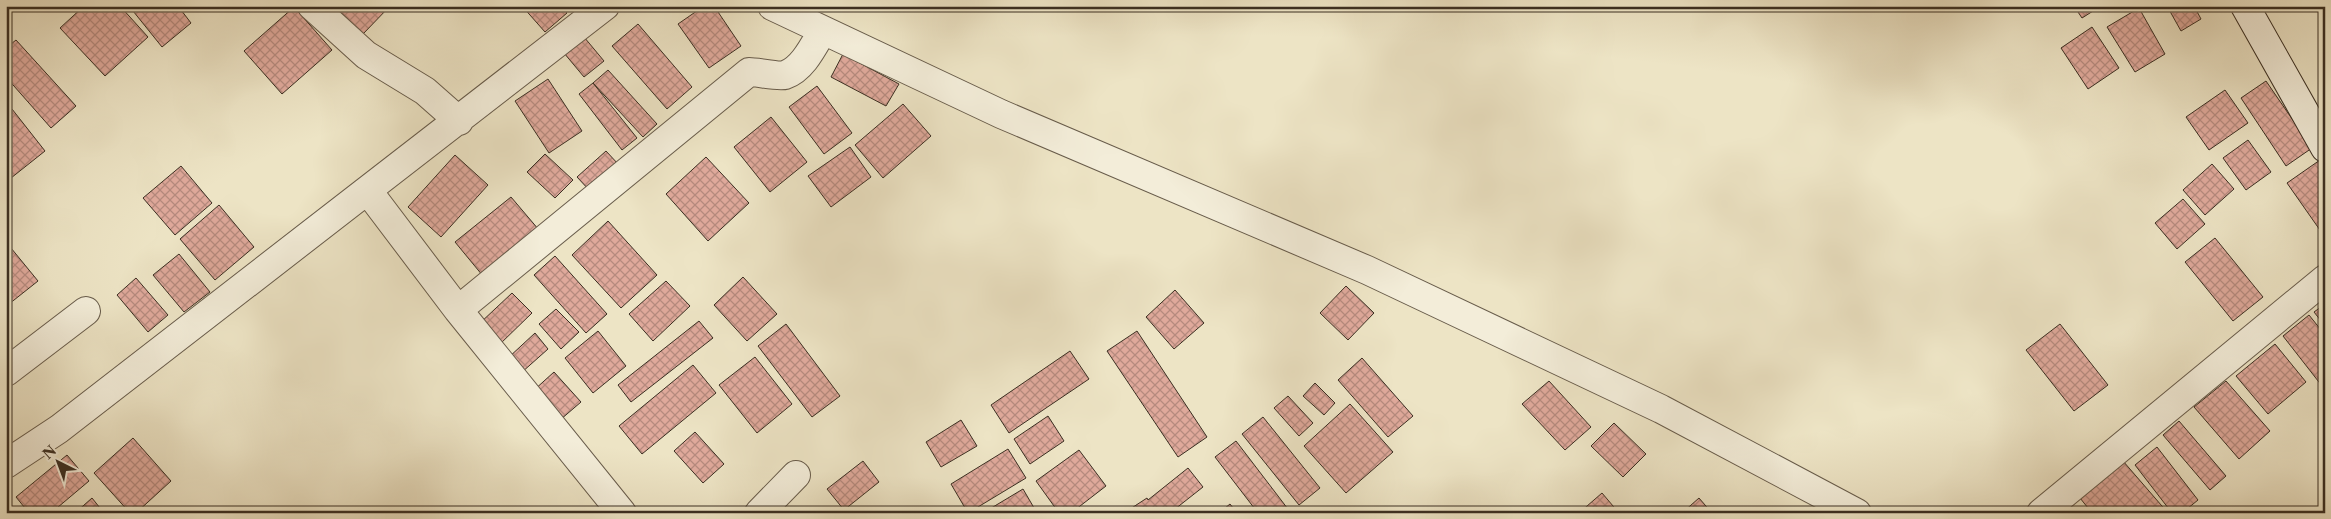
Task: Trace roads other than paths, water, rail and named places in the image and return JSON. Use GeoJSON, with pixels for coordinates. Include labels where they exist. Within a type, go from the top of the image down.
{"type":"FeatureCollection","features":[{"type":"Feature","properties":{"kind":"street"},"geometry":{"type":"LineString","coordinates":[[312,6],[366,55],[425,91],[459,121]]}},
{"type":"Feature","properties":{"kind":"street"},"geometry":{"type":"LineString","coordinates":[[6,464],[59,429],[605,6]]}},
{"type":"Feature","properties":{"kind":"street"},"geometry":{"type":"LineString","coordinates":[[772,6],[1001,114],[1376,274],[1661,409],[1857,513]]}},
{"type":"Feature","properties":{"kind":"street"},"geometry":{"type":"LineString","coordinates":[[2245,6],[2325,148]]}},
{"type":"Feature","properties":{"kind":"street"},"geometry":{"type":"LineString","coordinates":[[458,310],[750,72],[784,75],[794,69],[809,53],[823,30]]}},
{"type":"Feature","properties":{"kind":"street"},"geometry":{"type":"LineString","coordinates":[[368,191],[458,310],[622,513]]}},
{"type":"Feature","properties":{"kind":"street"},"geometry":{"type":"LineString","coordinates":[[2041,513],[2325,278]]}},
{"type":"Feature","properties":{"kind":"street"},"geometry":{"type":"LineString","coordinates":[[6,372],[86,310]]}},
{"type":"Feature","properties":{"kind":"street"},"geometry":{"type":"LineString","coordinates":[[759,513],[796,475]]}}]}
